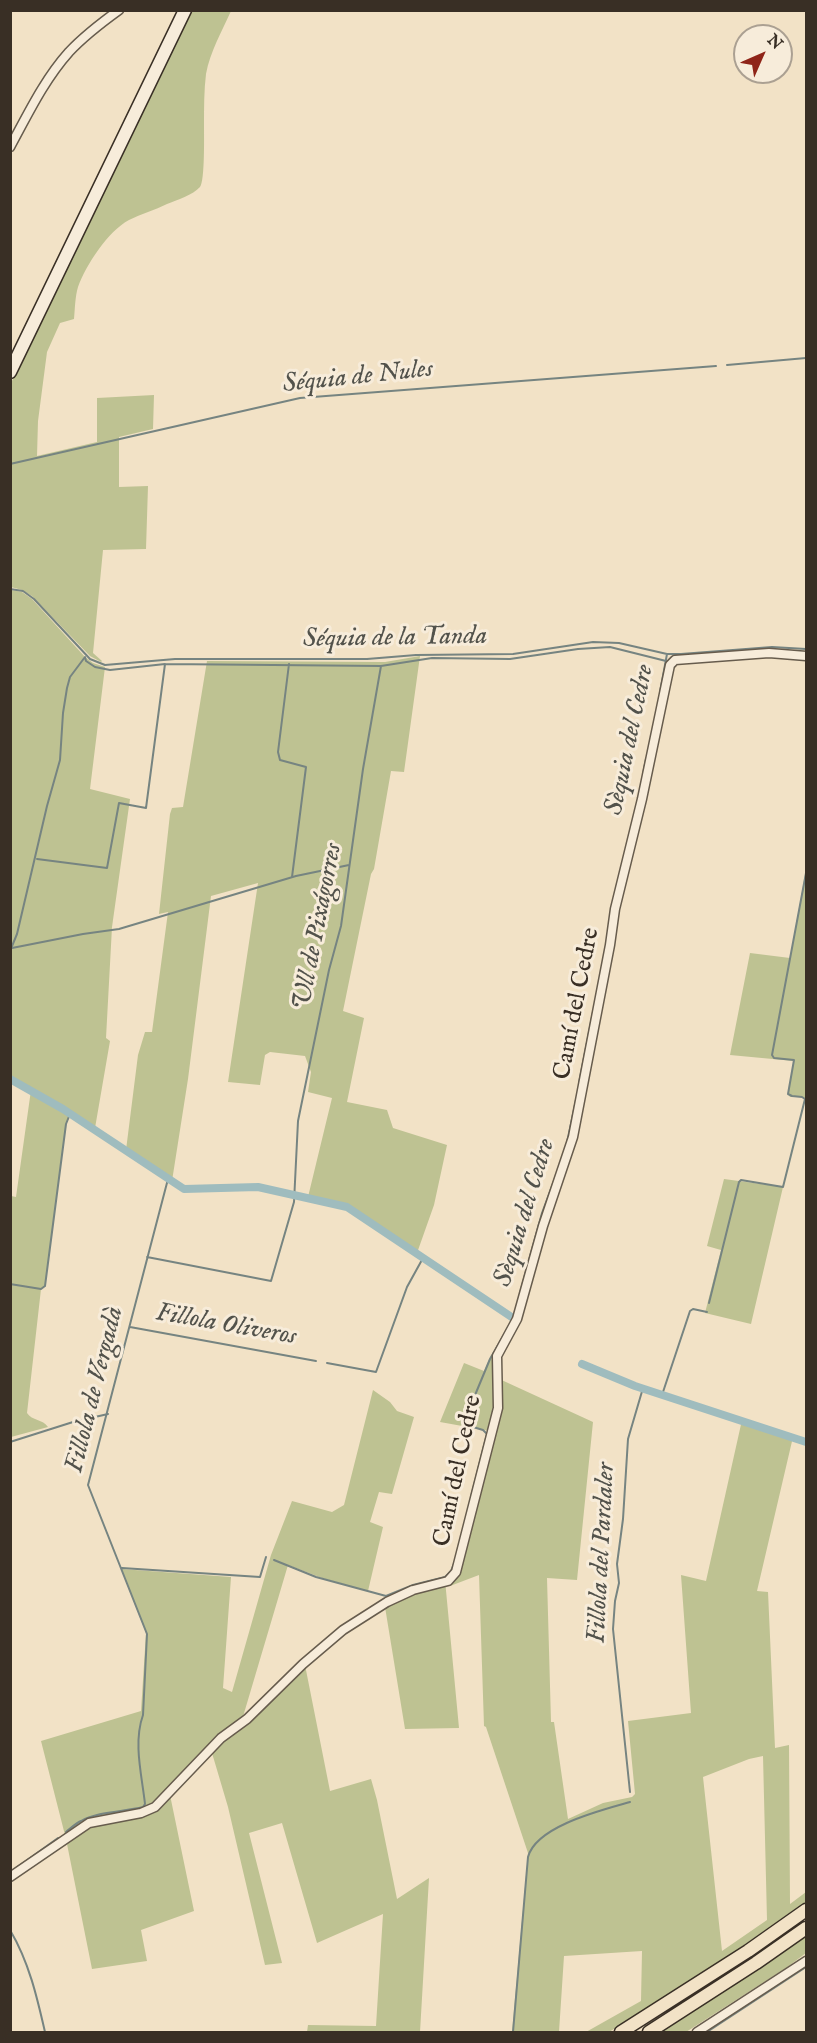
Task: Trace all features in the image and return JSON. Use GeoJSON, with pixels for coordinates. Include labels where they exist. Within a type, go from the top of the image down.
{"type":"FeatureCollection","features":[{"type":"Feature","properties":{"kind":"main road"},"geometry":{"type":"LineString","coordinates":[[10,372],[185,10]]}},
{"type":"Feature","properties":{"kind":"main road"},"geometry":{"type":"LineString","coordinates":[[621,2032],[703,1981],[807,1910]]}},
{"type":"Feature","properties":{"kind":"main road"},"geometry":{"type":"LineString","coordinates":[[649,2032],[807,1928]]}},
{"type":"Feature","properties":{"kind":"street"},"geometry":{"type":"LineString","coordinates":[[10,147],[40,93],[68,53],[93,29],[119,10]]}},
{"type":"Feature","properties":{"kind":"street","name":"Camí del Cedre"},"geometry":{"type":"LineString","coordinates":[[10,1877],[89,1823],[141,1813],[155,1807],[221,1738],[247,1719],[303,1664],[343,1630],[387,1602],[413,1590],[448,1581],[453,1577],[498,1408],[497,1356],[518,1319],[543,1226],[573,1137],[615,909],[642,799],[670,665],[675,660],[769,653],[807,656]]}},
{"type":"Feature","properties":{"kind":"street"},"geometry":{"type":"LineString","coordinates":[[697,2032],[807,1961]]}},
{"type":"Feature","properties":{"kind":"green space"},"geometry":{"type":"Polygon","coordinates":[[[191,11],[231,11],[213,50],[206,74],[202,183],[200,187],[185,197],[129,220],[113,232],[92,259],[82,278],[76,295],[74,319],[60,323],[47,352],[38,421],[37,456],[97,442],[97,398],[154,395],[153,429],[119,437],[119,487],[148,486],[146,549],[103,550],[93,653],[101,662],[90,656],[32,596],[11,587],[10,385],[191,11]]]}},
{"type":"Feature","properties":{"kind":"green space"},"geometry":{"type":"Polygon","coordinates":[[[11,590],[22,592],[32,599],[85,657],[105,667],[90,789],[130,799],[112,927],[106,1038],[110,1041],[95,1128],[71,1113],[66,1124],[45,1286],[41,1289],[27,1413],[48,1427],[11,1437],[11,1196],[16,1197],[31,1090],[10,1078],[11,590]]]}},
{"type":"Feature","properties":{"kind":"green space"},"geometry":{"type":"Polygon","coordinates":[[[420,656],[404,772],[391,771],[374,869],[371,874],[343,1011],[364,1018],[347,1102],[387,1110],[393,1128],[447,1145],[434,1205],[417,1253],[348,1206],[308,1197],[332,1098],[308,1092],[311,1072],[305,1056],[270,1052],[265,1055],[260,1085],[228,1082],[258,883],[211,896],[188,1079],[172,1181],[126,1150],[138,1055],[145,1032],[152,1032],[168,912],[159,914],[170,814],[172,808],[183,807],[207,661],[385,662],[420,656]]]}},
{"type":"Feature","properties":{"kind":"green space"},"geometry":{"type":"Polygon","coordinates":[[[806,869],[806,1099],[804,1099],[790,1097],[788,1094],[794,1061],[730,1055],[750,953],[790,958],[806,869]]]}},
{"type":"Feature","properties":{"kind":"green space"},"geometry":{"type":"Polygon","coordinates":[[[724,1179],[783,1187],[751,1324],[705,1313],[721,1250],[707,1246],[724,1179]]]}},
{"type":"Feature","properties":{"kind":"green space"},"geometry":{"type":"Polygon","coordinates":[[[491,1355],[495,1356],[495,1377],[593,1422],[577,1580],[547,1578],[551,1722],[554,1722],[568,1819],[603,1803],[632,1797],[635,1794],[628,1721],[691,1713],[681,1575],[706,1581],[742,1420],[793,1437],[757,1591],[768,1592],[775,1748],[789,1745],[790,1904],[806,1892],[806,1902],[694,1980],[609,2032],[586,2032],[641,2001],[642,1951],[564,1956],[559,2032],[512,2032],[528,1853],[484,1726],[479,1575],[450,1586],[490,1431],[440,1422],[464,1363],[484,1371],[491,1355]],[[763,1756],[703,1777],[722,1951],[767,1920],[763,1756]]]}},
{"type":"Feature","properties":{"kind":"green space"},"geometry":{"type":"Polygon","coordinates":[[[373,1390],[390,1402],[397,1411],[414,1417],[392,1494],[379,1492],[370,1522],[383,1527],[368,1591],[322,1578],[288,1565],[242,1720],[170,1795],[194,1911],[141,1930],[147,1961],[92,1969],[66,1839],[41,1741],[141,1711],[146,1633],[121,1569],[231,1577],[223,1688],[232,1692],[271,1555],[292,1501],[332,1512],[344,1505],[373,1390]]]}},
{"type":"Feature","properties":{"kind":"green space"},"geometry":{"type":"Polygon","coordinates":[[[445,1580],[459,1728],[405,1729],[385,1607],[445,1580]]]}},
{"type":"Feature","properties":{"kind":"green space"},"geometry":{"type":"Polygon","coordinates":[[[305,1665],[330,1791],[371,1779],[397,1899],[429,1878],[420,2032],[307,2032],[308,2025],[376,2026],[383,1914],[317,1943],[282,1823],[249,1833],[282,1963],[265,1965],[228,1807],[212,1753],[305,1665]]]}},
{"type":"Feature","properties":{"kind":"green space"},"geometry":{"type":"Polygon","coordinates":[[[806,1935],[806,1953],[786,1968],[686,2032],[658,2032],[806,1935]]]}},
{"type":"Feature","properties":{"kind":"waterway","name":"Séquia de Nules"},"geometry":{"type":"LineString","coordinates":[[727,365],[806,358]]}},
{"type":"Feature","properties":{"kind":"waterway","name":"Séquia de Nules"},"geometry":{"type":"LineString","coordinates":[[10,464],[300,398],[716,366]]}},
{"type":"Feature","properties":{"kind":"waterway","name":"Séquia de la Tanda"},"geometry":{"type":"LineString","coordinates":[[10,589],[23,591],[34,599],[90,659],[105,665],[175,659],[367,659],[416,655],[513,654],[593,642],[619,643],[667,654],[772,647],[806,649]]}},
{"type":"Feature","properties":{"kind":"waterway"},"geometry":{"type":"LineString","coordinates":[[10,951],[17,934],[60,760],[67,688],[70,677],[85,657],[86,661],[95,667],[110,670],[165,664],[381,666],[432,658],[510,659],[578,649],[610,647],[666,661]]}},
{"type":"Feature","properties":{"kind":"waterway","name":"Sèquia del Cedre"},"geometry":{"type":"LineString","coordinates":[[660,692],[667,654]]}},
{"type":"Feature","properties":{"kind":"waterway"},"geometry":{"type":"LineString","coordinates":[[37,859],[107,868],[119,803],[146,808],[165,664]]}},
{"type":"Feature","properties":{"kind":"waterway"},"geometry":{"type":"LineString","coordinates":[[289,664],[278,752],[280,760],[306,767],[292,877]]}},
{"type":"Feature","properties":{"kind":"waterway","name":"Ull de Pixágorres"},"geometry":{"type":"LineString","coordinates":[[147,1257],[271,1281],[294,1202],[298,1121],[329,970],[341,926],[363,769],[381,666]]}},
{"type":"Feature","properties":{"kind":"waterway","name":"Sèquia del Cedre"},"geometry":{"type":"LineString","coordinates":[[643,774],[646,759]]}},
{"type":"Feature","properties":{"kind":"waterway"},"geometry":{"type":"LineString","coordinates":[[12,948],[119,929],[296,876],[349,865]]}},
{"type":"Feature","properties":{"kind":"waterway"},"geometry":{"type":"LineString","coordinates":[[709,1303],[739,1182],[741,1180],[783,1187],[805,1099],[788,1094],[794,1060],[774,1058],[772,1055],[806,873]]}},
{"type":"Feature","properties":{"kind":"waterway","name":"Sèquia del Cedre"},"geometry":{"type":"LineString","coordinates":[[579,1083],[593,1012]]}},
{"type":"Feature","properties":{"kind":"waterway"},"geometry":{"type":"LineString","coordinates":[[10,1079],[63,1109],[184,1189],[258,1187],[347,1207],[513,1318]]}},
{"type":"Feature","properties":{"kind":"waterway","name":"Sèquia del Cedre"},"geometry":{"type":"LineString","coordinates":[[566,1147],[576,1100]]}},
{"type":"Feature","properties":{"kind":"waterway"},"geometry":{"type":"LineString","coordinates":[[10,1284],[41,1289],[45,1286],[66,1124],[70,1114]]}},
{"type":"Feature","properties":{"kind":"waterway","name":"Sèquia del Cedre"},"geometry":{"type":"LineString","coordinates":[[520,1293],[542,1213],[558,1170]]}},
{"type":"Feature","properties":{"kind":"waterway","name":"Fillola de Vergadà"},"geometry":{"type":"LineString","coordinates":[[66,1832],[88,1818],[143,1807],[145,1804],[138,1748],[143,1715],[147,1634],[88,1485],[168,1179]]}},
{"type":"Feature","properties":{"kind":"waterway","name":"Fillola Oliveros"},"geometry":{"type":"LineString","coordinates":[[327,1363],[376,1372],[407,1287],[423,1258]]}},
{"type":"Feature","properties":{"kind":"waterway"},"geometry":{"type":"LineString","coordinates":[[662,1395],[690,1311],[693,1309],[707,1312]]}},
{"type":"Feature","properties":{"kind":"waterway","name":"Sèquia del Cedre"},"geometry":{"type":"LineString","coordinates":[[471,1497],[487,1434],[483,1430],[463,1424],[490,1359],[513,1319]]}},
{"type":"Feature","properties":{"kind":"waterway","name":"Fillola Oliveros"},"geometry":{"type":"LineString","coordinates":[[130,1327],[316,1361]]}},
{"type":"Feature","properties":{"kind":"waterway"},"geometry":{"type":"LineString","coordinates":[[582,1364],[635,1386],[806,1442]]}},
{"type":"Feature","properties":{"kind":"waterway","name":"Fillola del Pardaler"},"geometry":{"type":"LineString","coordinates":[[630,1792],[613,1629],[619,1583],[617,1564],[623,1519],[628,1439],[643,1388]]}},
{"type":"Feature","properties":{"kind":"waterway"},"geometry":{"type":"LineString","coordinates":[[10,1442],[73,1422],[108,1414]]}},
{"type":"Feature","properties":{"kind":"waterway","name":"Sèquia del Cedre"},"geometry":{"type":"LineString","coordinates":[[122,1568],[260,1577],[266,1557]]}},
{"type":"Feature","properties":{"kind":"waterway","name":"Sèquia del Cedre"},"geometry":{"type":"LineString","coordinates":[[274,1560],[316,1577],[386,1596],[413,1585],[445,1577],[451,1571],[455,1561]]}},
{"type":"Feature","properties":{"kind":"waterway","name":"Fillola del Pardaler"},"geometry":{"type":"LineString","coordinates":[[513,2032],[528,1857],[543,1836],[556,1828],[630,1802]]}},
{"type":"Feature","properties":{"kind":"waterway","name":"Fillola de Vergadà"},"geometry":{"type":"LineString","coordinates":[[16,1868],[58,1838]]}},
{"type":"Feature","properties":{"kind":"waterway"},"geometry":{"type":"LineString","coordinates":[[10,1930],[27,1967],[45,2032]]}},
{"type":"Feature","properties":{"kind":"waterway"},"geometry":{"type":"LineString","coordinates":[[707,2032],[806,1967]]}}]}
